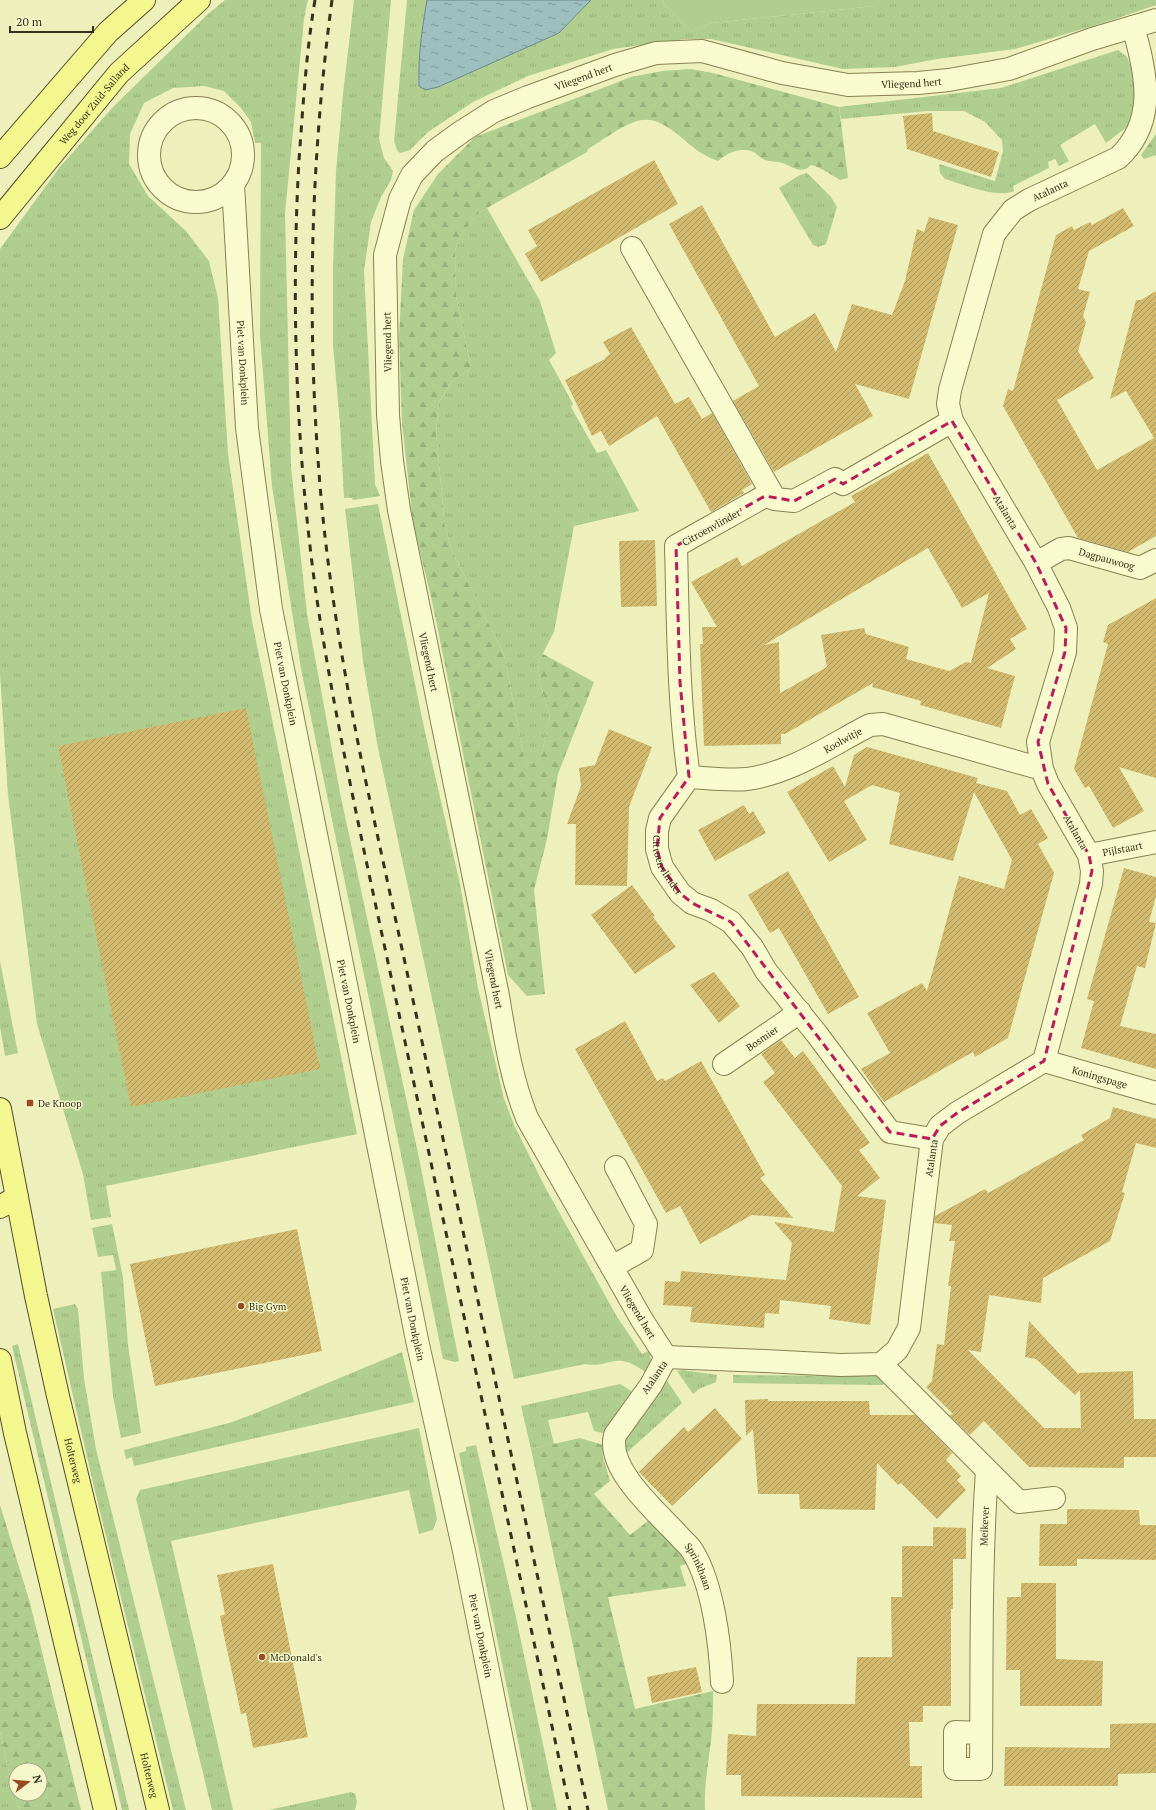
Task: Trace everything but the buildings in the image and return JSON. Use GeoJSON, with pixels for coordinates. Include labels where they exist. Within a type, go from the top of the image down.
{"type":"FeatureCollection","features":[{"type":"Feature","properties":{"kind":"main road"},"geometry":{"type":"LineString","coordinates":[[4,152],[108,32],[144,0]]}},
{"type":"Feature","properties":{"kind":"main road","name":"Weg door Zuid-Salland"},"geometry":{"type":"LineString","coordinates":[[1,216],[119,73],[199,0]]}},
{"type":"Feature","properties":{"kind":"main road","name":"Holterweg"},"geometry":{"type":"LineString","coordinates":[[0,1109],[6,1199],[38,1307],[158,1810]]}},
{"type":"Feature","properties":{"kind":"main road"},"geometry":{"type":"LineString","coordinates":[[0,1360],[15,1433],[105,1810]]}},
{"type":"Feature","properties":{"kind":"street","name":"Vliegend hert"},"geometry":{"type":"LineString","coordinates":[[666,1358],[642,1320],[527,1118],[518,1096],[509,1064],[490,958],[423,634],[399,510],[392,461],[388,415],[385,255],[400,199],[412,175],[435,151],[494,111],[615,65],[656,53],[702,51],[782,73],[848,85],[918,84],[1009,69],[1092,39],[1156,20]]}},
{"type":"Feature","properties":{"kind":"street","name":"Atalanta"},"geometry":{"type":"LineString","coordinates":[[624,1476],[614,1455],[613,1444],[615,1435],[651,1385],[666,1358],[765,1360],[841,1366],[881,1364],[897,1350],[909,1328],[932,1139],[940,1126],[957,1113],[1044,1061],[1091,884],[1092,871],[1089,855],[1042,769],[1038,742],[1065,652],[1067,639],[1066,628],[1059,608],[1036,563],[952,421],[948,404],[950,390],[994,234],[1012,210],[1029,200],[1129,151],[1138,142],[1149,122],[1152,103],[1150,86],[1132,27]]}},
{"type":"Feature","properties":{"kind":"street","name":"Piet van Donkplein"},"geometry":{"type":"LineString","coordinates":[[233,184],[224,194],[212,200],[198,202],[185,201],[172,196],[162,187],[154,176],[149,164],[150,143],[159,125],[175,113],[194,107],[208,108],[231,122],[239,133],[243,146],[243,160],[240,172],[233,184],[247,428],[271,609],[426,1379],[516,1810]]}},
{"type":"Feature","properties":{"kind":"street"},"geometry":{"type":"LineString","coordinates":[[632,248],[775,499]]}},
{"type":"Feature","properties":{"kind":"street","name":"Citroenvlinder"},"geometry":{"type":"LineString","coordinates":[[932,1139],[890,1132],[800,1012],[766,971],[752,948],[731,922],[711,910],[692,903],[680,893],[662,867],[657,849],[657,831],[660,818],[689,777],[682,722],[676,546],[765,496],[775,499],[794,501],[835,479],[843,484],[952,421]]}},
{"type":"Feature","properties":{"kind":"street","name":"Dagpauwoog"},"geometry":{"type":"LineString","coordinates":[[1036,563],[1061,549],[1069,548],[1140,568],[1156,560]]}},
{"type":"Feature","properties":{"kind":"street","name":"Koolwitje"},"geometry":{"type":"LineString","coordinates":[[689,777],[746,779],[766,776],[796,765],[870,725],[882,724],[1042,769]]}},
{"type":"Feature","properties":{"kind":"street","name":"Pijlstaart"},"geometry":{"type":"LineString","coordinates":[[1089,855],[1156,842]]}},
{"type":"Feature","properties":{"kind":"street","name":"Bosmier"},"geometry":{"type":"LineString","coordinates":[[724,1064],[800,1012]]}},
{"type":"Feature","properties":{"kind":"street","name":"Koningspage"},"geometry":{"type":"LineString","coordinates":[[1044,1061],[1156,1093]]}},
{"type":"Feature","properties":{"kind":"street"},"geometry":{"type":"LineString","coordinates":[[612,1267],[642,1250],[646,1224],[616,1167]]}},
{"type":"Feature","properties":{"kind":"street"},"geometry":{"type":"LineString","coordinates":[[881,1364],[1019,1502],[1054,1498]]}},
{"type":"Feature","properties":{"kind":"street","name":"Meikever"},"geometry":{"type":"LineString","coordinates":[[981,1733],[982,1581],[987,1471]]}},
{"type":"Feature","properties":{"kind":"street","name":"Sprinkhaan"},"geometry":{"type":"LineString","coordinates":[[624,1476],[693,1552],[707,1587],[718,1631],[722,1682]]}},
{"type":"Feature","properties":{"kind":"highlighted area"},"geometry":{"type":"Polygon","coordinates":[[[952,421],[1036,563],[1066,628],[1065,652],[1038,742],[1048,784],[1089,855],[1092,871],[1044,1061],[957,1113],[940,1126],[932,1139],[890,1132],[731,922],[692,903],[680,893],[662,867],[657,849],[660,818],[689,777],[680,682],[676,546],[765,496],[794,501],[835,479],[843,484],[952,421]]]}},
{"type":"Feature","properties":{"kind":"green space"},"geometry":{"type":"Polygon","coordinates":[[[225,0],[308,0],[304,19],[285,213],[291,467],[307,614],[340,793],[418,1153],[459,1361],[455,1362],[443,1359],[301,669],[272,486],[260,336],[261,143],[255,143],[251,122],[241,108],[224,91],[204,86],[173,88],[144,103],[130,134],[129,164],[148,196],[186,231],[209,261],[218,298],[228,454],[252,621],[357,1134],[106,1186],[111,1217],[91,1220],[83,1174],[37,1024],[8,795],[0,674],[0,249],[59,168],[113,107],[208,14],[225,0]]]}},
{"type":"Feature","properties":{"kind":"green space"},"geometry":{"type":"Polygon","coordinates":[[[354,0],[391,0],[379,139],[384,158],[393,171],[391,180],[381,197],[371,222],[364,271],[375,484],[380,496],[353,500],[352,498],[344,498],[340,424],[333,345],[333,269],[336,171],[354,0]]]}},
{"type":"Feature","properties":{"kind":"green space"},"geometry":{"type":"Polygon","coordinates":[[[407,0],[427,0],[419,64],[419,86],[425,90],[438,87],[559,33],[591,0],[664,0],[662,2],[691,32],[712,23],[875,6],[875,0],[1156,0],[1156,5],[1103,23],[1015,49],[937,59],[895,67],[843,69],[711,39],[685,39],[613,49],[528,76],[473,102],[428,132],[410,150],[400,153],[397,150],[394,141],[407,0]]]}},
{"type":"Feature","properties":{"kind":"green space"},"geometry":{"type":"Polygon","coordinates":[[[664,0],[875,0],[875,6],[712,23],[691,32],[662,2],[664,0]]]}},
{"type":"Feature","properties":{"kind":"green space"},"geometry":{"type":"Polygon","coordinates":[[[1118,50],[1127,57],[1134,75],[1135,109],[1127,127],[1106,143],[1095,124],[1060,145],[1069,161],[1059,166],[1055,159],[1048,162],[1049,168],[1013,186],[1014,191],[1007,193],[990,192],[970,187],[945,179],[940,173],[939,164],[995,181],[1003,151],[1002,140],[985,122],[964,111],[928,111],[841,119],[839,107],[1001,88],[1118,50]]]}},
{"type":"Feature","properties":{"kind":"green space"},"geometry":{"type":"Polygon","coordinates":[[[691,69],[713,73],[839,107],[848,178],[840,180],[822,169],[811,165],[808,168],[801,170],[797,169],[783,163],[765,160],[754,152],[748,150],[733,152],[718,161],[695,149],[663,124],[644,120],[622,127],[588,149],[587,152],[476,215],[459,238],[455,251],[456,296],[471,368],[452,381],[439,402],[436,432],[445,528],[453,553],[504,654],[524,759],[528,769],[541,757],[550,717],[540,684],[538,663],[543,654],[594,682],[558,774],[547,839],[534,890],[545,994],[527,996],[508,975],[432,601],[413,523],[402,423],[399,337],[403,259],[414,210],[438,174],[475,137],[631,77],[662,71],[691,69]]]}},
{"type":"Feature","properties":{"kind":"green space"},"geometry":{"type":"Polygon","coordinates":[[[1156,134],[1156,155],[1144,159],[1141,155],[1156,134]]]}},
{"type":"Feature","properties":{"kind":"green space"},"geometry":{"type":"Polygon","coordinates":[[[807,173],[831,197],[837,207],[826,244],[818,247],[813,245],[779,188],[800,175],[807,173]]]}},
{"type":"Feature","properties":{"kind":"green space"},"geometry":{"type":"Polygon","coordinates":[[[487,208],[540,301],[556,353],[549,360],[573,404],[571,407],[597,453],[606,450],[639,511],[574,526],[554,632],[538,663],[540,684],[550,717],[541,757],[528,770],[524,759],[504,654],[453,553],[445,528],[436,432],[439,402],[452,381],[471,368],[456,296],[455,251],[459,238],[476,215],[487,208]]]}},
{"type":"Feature","properties":{"kind":"green space"},"geometry":{"type":"Polygon","coordinates":[[[378,504],[425,732],[460,884],[478,988],[504,1099],[515,1127],[545,1187],[616,1315],[642,1354],[650,1350],[651,1366],[645,1372],[635,1365],[626,1362],[613,1361],[594,1365],[585,1364],[514,1379],[378,748],[363,661],[345,509],[378,504]]]}},
{"type":"Feature","properties":{"kind":"green space"},"geometry":{"type":"Polygon","coordinates":[[[0,961],[18,1053],[5,1056],[0,1027],[0,961]]]}},
{"type":"Feature","properties":{"kind":"green space"},"geometry":{"type":"Polygon","coordinates":[[[112,1224],[123,1277],[128,1345],[141,1433],[121,1438],[113,1396],[101,1272],[116,1270],[113,1255],[98,1257],[92,1228],[112,1224]]]}},
{"type":"Feature","properties":{"kind":"green space"},"geometry":{"type":"Polygon","coordinates":[[[75,1304],[78,1309],[84,1379],[96,1449],[186,1810],[173,1810],[94,1487],[53,1309],[75,1304]]]}},
{"type":"Feature","properties":{"kind":"green space"},"geometry":{"type":"Polygon","coordinates":[[[18,1344],[129,1810],[122,1810],[12,1346],[18,1344]]]}},
{"type":"Feature","properties":{"kind":"green space"},"geometry":{"type":"Polygon","coordinates":[[[402,1352],[414,1402],[134,1466],[132,1457],[126,1459],[124,1450],[229,1423],[402,1352]]]}},
{"type":"Feature","properties":{"kind":"green space"},"geometry":{"type":"Polygon","coordinates":[[[683,1370],[717,1375],[716,1382],[699,1389],[693,1394],[677,1371],[683,1370]]]}},
{"type":"Feature","properties":{"kind":"green space"},"geometry":{"type":"Polygon","coordinates":[[[733,1375],[881,1376],[885,1380],[883,1385],[733,1383],[733,1375]]]}},
{"type":"Feature","properties":{"kind":"green space"},"geometry":{"type":"Polygon","coordinates":[[[666,1379],[682,1403],[623,1456],[622,1447],[666,1379]]]}},
{"type":"Feature","properties":{"kind":"green space"},"geometry":{"type":"Polygon","coordinates":[[[620,1384],[633,1392],[606,1434],[594,1431],[588,1412],[548,1420],[554,1444],[531,1449],[521,1406],[620,1384]]]}},
{"type":"Feature","properties":{"kind":"green space"},"geometry":{"type":"Polygon","coordinates":[[[419,1428],[437,1519],[433,1530],[419,1534],[409,1490],[171,1541],[233,1810],[212,1810],[136,1499],[140,1490],[419,1428]]]}},
{"type":"Feature","properties":{"kind":"green space"},"geometry":{"type":"Polygon","coordinates":[[[580,1438],[603,1445],[603,1457],[610,1481],[594,1494],[630,1535],[653,1517],[689,1563],[680,1566],[686,1586],[608,1597],[635,1709],[713,1691],[712,1729],[706,1784],[705,1810],[608,1810],[531,1449],[580,1438]]]}},
{"type":"Feature","properties":{"kind":"green space"},"geometry":{"type":"Polygon","coordinates":[[[476,1445],[514,1608],[557,1810],[532,1810],[459,1453],[466,1451],[466,1447],[476,1445]]]}},
{"type":"Feature","properties":{"kind":"green space"},"geometry":{"type":"Polygon","coordinates":[[[0,1505],[30,1603],[81,1810],[20,1810],[17,1802],[48,1802],[48,1762],[8,1762],[8,1768],[0,1731],[0,1505]]]}},
{"type":"Feature","properties":{"kind":"green space"},"geometry":{"type":"Polygon","coordinates":[[[0,1731],[8,1768],[8,1802],[17,1802],[20,1810],[0,1810],[0,1731]]]}},
{"type":"Feature","properties":{"kind":"green space"},"geometry":{"type":"Polygon","coordinates":[[[351,1792],[355,1794],[357,1802],[355,1810],[269,1810],[351,1792]]]}},
{"type":"Feature","properties":{"kind":"water"},"geometry":{"type":"Polygon","coordinates":[[[427,0],[591,0],[559,33],[438,87],[425,90],[419,86],[419,64],[427,0]]]}},
{"type":"Feature","properties":{"kind":"railway"},"geometry":{"type":"LineString","coordinates":[[315,0],[307,60],[299,160],[295,267],[299,427],[303,480],[315,586],[332,689],[359,826],[570,1810]]}},
{"type":"Feature","properties":{"kind":"railway"},"geometry":{"type":"LineString","coordinates":[[332,0],[318,129],[312,259],[312,324],[314,389],[323,518],[335,614],[364,773],[588,1810]]}},
{"type":"Feature","properties":{"kind":"place","name":"De Knoop"},"geometry":{"type":"Point","coordinates":[30,1103]}},
{"type":"Feature","properties":{"kind":"place","name":"Big Gym"},"geometry":{"type":"Point","coordinates":[241,1306]}},
{"type":"Feature","properties":{"kind":"place","name":"McDonald's"},"geometry":{"type":"Point","coordinates":[262,1657]}}]}
